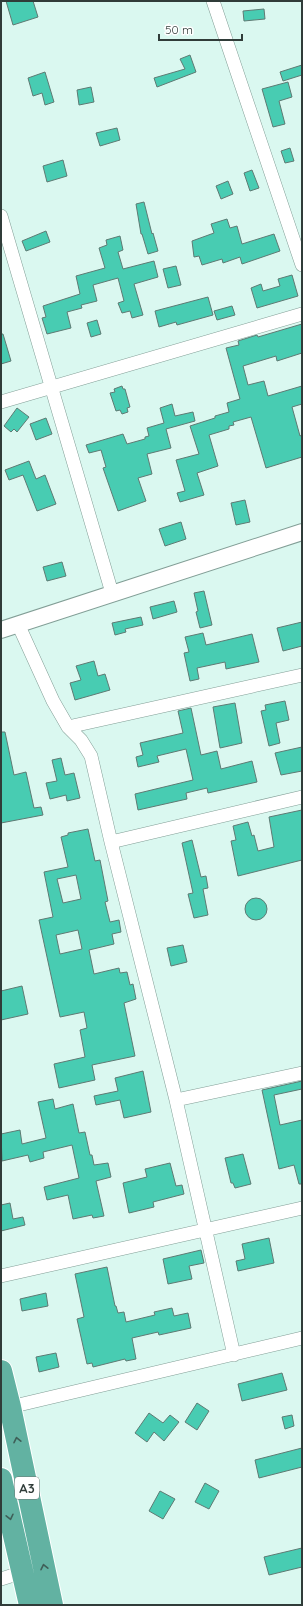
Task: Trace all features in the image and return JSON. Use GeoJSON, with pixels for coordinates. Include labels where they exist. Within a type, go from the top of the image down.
{"type":"FeatureCollection","features":[{"type":"Feature","properties":{"kind":"highway","name":"A3"},"geometry":{"type":"LineString","coordinates":[[1,1370],[52,1605]]}},
{"type":"Feature","properties":{"kind":"highway","name":"A3"},"geometry":{"type":"LineString","coordinates":[[1,1479],[30,1605]]}},
{"type":"Feature","properties":{"kind":"street"},"geometry":{"type":"LineString","coordinates":[[213,1],[302,265]]}},
{"type":"Feature","properties":{"kind":"street"},"geometry":{"type":"LineString","coordinates":[[1,216],[112,593]]}},
{"type":"Feature","properties":{"kind":"street"},"geometry":{"type":"LineString","coordinates":[[1,402],[302,314]]}},
{"type":"Feature","properties":{"kind":"street"},"geometry":{"type":"LineString","coordinates":[[1,630],[302,532]]}},
{"type":"Feature","properties":{"kind":"street"},"geometry":{"type":"LineString","coordinates":[[18,624],[53,701],[68,728],[81,740],[91,756],[111,842],[176,1100],[234,1354]]}},
{"type":"Feature","properties":{"kind":"street"},"geometry":{"type":"LineString","coordinates":[[68,728],[302,675]]}},
{"type":"Feature","properties":{"kind":"street"},"geometry":{"type":"LineString","coordinates":[[111,842],[302,798]]}},
{"type":"Feature","properties":{"kind":"street"},"geometry":{"type":"LineString","coordinates":[[176,1100],[302,1072]]}},
{"type":"Feature","properties":{"kind":"street"},"geometry":{"type":"LineString","coordinates":[[1,1276],[302,1208]]}},
{"type":"Feature","properties":{"kind":"street"},"geometry":{"type":"LineString","coordinates":[[10,1407],[302,1338]]}},
{"type":"Feature","properties":{"kind":"street"},"geometry":{"type":"LineString","coordinates":[[1,1579],[23,1572]]}},
{"type":"Feature","properties":{"kind":"building"},"geometry":{"type":"Polygon","coordinates":[[[6,1],[33,1],[38,17],[13,25],[6,1]]]}},
{"type":"Feature","properties":{"kind":"building"},"geometry":{"type":"Polygon","coordinates":[[[264,9],[265,19],[244,21],[243,11],[264,9]]]}},
{"type":"Feature","properties":{"kind":"building"},"geometry":{"type":"Polygon","coordinates":[[[190,55],[196,72],[157,87],[154,78],[185,69],[180,59],[190,55]]]}},
{"type":"Feature","properties":{"kind":"building"},"geometry":{"type":"Polygon","coordinates":[[[302,65],[302,75],[283,81],[280,72],[302,65]]]}},
{"type":"Feature","properties":{"kind":"building"},"geometry":{"type":"Polygon","coordinates":[[[45,72],[54,102],[45,105],[42,93],[33,96],[28,78],[45,72]]]}},
{"type":"Feature","properties":{"kind":"building"},"geometry":{"type":"Polygon","coordinates":[[[288,82],[292,97],[279,101],[285,124],[273,127],[262,89],[288,82]]]}},
{"type":"Feature","properties":{"kind":"building"},"geometry":{"type":"Polygon","coordinates":[[[91,87],[94,102],[79,105],[77,90],[91,87]]]}},
{"type":"Feature","properties":{"kind":"building"},"geometry":{"type":"Polygon","coordinates":[[[117,128],[120,140],[100,146],[96,133],[117,128]]]}},
{"type":"Feature","properties":{"kind":"building"},"geometry":{"type":"Polygon","coordinates":[[[290,148],[294,161],[285,163],[281,151],[290,148]]]}},
{"type":"Feature","properties":{"kind":"building"},"geometry":{"type":"Polygon","coordinates":[[[63,160],[67,176],[47,182],[43,166],[63,160]]]}},
{"type":"Feature","properties":{"kind":"building"},"geometry":{"type":"Polygon","coordinates":[[[252,170],[259,188],[250,191],[244,173],[252,170]]]}},
{"type":"Feature","properties":{"kind":"building"},"geometry":{"type":"Polygon","coordinates":[[[228,181],[233,194],[221,199],[216,186],[228,181]]]}},
{"type":"Feature","properties":{"kind":"building"},"geometry":{"type":"Polygon","coordinates":[[[144,202],[158,251],[148,254],[141,234],[136,204],[144,202]]]}},
{"type":"Feature","properties":{"kind":"building"},"geometry":{"type":"Polygon","coordinates":[[[227,219],[230,228],[237,226],[242,244],[274,234],[280,251],[242,264],[240,257],[223,263],[222,259],[202,265],[199,256],[194,257],[192,241],[214,233],[211,224],[227,219]]]}},
{"type":"Feature","properties":{"kind":"building"},"geometry":{"type":"Polygon","coordinates":[[[46,231],[50,242],[26,251],[22,241],[46,231]]]}},
{"type":"Feature","properties":{"kind":"building"},"geometry":{"type":"Polygon","coordinates":[[[120,236],[123,250],[118,252],[123,269],[154,261],[158,277],[134,284],[143,315],[132,318],[130,311],[122,313],[118,303],[124,301],[118,278],[93,285],[97,301],[81,305],[82,308],[67,312],[71,328],[47,334],[42,318],[46,317],[43,306],[80,294],[76,276],[105,268],[99,248],[107,245],[106,240],[120,236]]]}},
{"type":"Feature","properties":{"kind":"building"},"geometry":{"type":"Polygon","coordinates":[[[176,266],[181,285],[168,288],[163,269],[176,266]]]}},
{"type":"Feature","properties":{"kind":"building"},"geometry":{"type":"Polygon","coordinates":[[[292,275],[298,296],[257,308],[251,288],[261,284],[263,291],[280,286],[278,279],[292,275]]]}},
{"type":"Feature","properties":{"kind":"building"},"geometry":{"type":"Polygon","coordinates":[[[208,297],[213,315],[177,325],[176,322],[159,327],[155,311],[208,297]]]}},
{"type":"Feature","properties":{"kind":"building"},"geometry":{"type":"Polygon","coordinates":[[[232,306],[235,315],[217,320],[214,311],[232,306]]]}},
{"type":"Feature","properties":{"kind":"building"},"geometry":{"type":"Polygon","coordinates":[[[97,320],[101,334],[91,337],[87,323],[97,320]]]}},
{"type":"Feature","properties":{"kind":"building"},"geometry":{"type":"Polygon","coordinates":[[[302,324],[302,353],[277,361],[276,356],[243,366],[248,385],[264,381],[268,396],[302,386],[302,404],[292,407],[300,436],[302,435],[302,457],[266,468],[251,417],[233,422],[234,425],[229,426],[229,429],[209,435],[218,466],[197,473],[204,495],[180,502],[177,493],[185,491],[176,460],[199,454],[190,426],[229,412],[227,403],[240,399],[226,348],[239,345],[238,341],[257,335],[258,337],[302,324]]]}},
{"type":"Feature","properties":{"kind":"building"},"geometry":{"type":"Polygon","coordinates":[[[1,334],[3,334],[11,361],[1,364],[1,334]]]}},
{"type":"Feature","properties":{"kind":"building"},"geometry":{"type":"Polygon","coordinates":[[[122,386],[123,389],[125,389],[130,407],[127,408],[128,412],[122,414],[120,410],[116,411],[110,393],[115,392],[114,389],[122,386]]]}},
{"type":"Feature","properties":{"kind":"building"},"geometry":{"type":"Polygon","coordinates":[[[172,404],[175,416],[193,412],[195,421],[166,429],[171,448],[147,454],[152,474],[138,478],[146,501],[118,511],[103,468],[106,467],[101,450],[89,453],[86,445],[123,434],[127,444],[145,439],[145,437],[149,436],[147,428],[164,423],[160,408],[172,404]]]}},
{"type":"Feature","properties":{"kind":"building"},"geometry":{"type":"Polygon","coordinates":[[[17,408],[29,417],[17,432],[14,429],[11,432],[4,426],[17,408]]]}},
{"type":"Feature","properties":{"kind":"building"},"geometry":{"type":"Polygon","coordinates":[[[46,418],[52,434],[36,440],[30,424],[46,418]]]}},
{"type":"Feature","properties":{"kind":"building"},"geometry":{"type":"Polygon","coordinates":[[[29,461],[36,479],[45,475],[56,504],[37,511],[23,475],[9,480],[5,470],[29,461]]]}},
{"type":"Feature","properties":{"kind":"building"},"geometry":{"type":"Polygon","coordinates":[[[245,500],[250,522],[236,525],[231,503],[245,500]]]}},
{"type":"Feature","properties":{"kind":"building"},"geometry":{"type":"Polygon","coordinates":[[[181,522],[186,539],[165,546],[159,529],[181,522]]]}},
{"type":"Feature","properties":{"kind":"building"},"geometry":{"type":"Polygon","coordinates":[[[62,562],[66,576],[47,581],[43,567],[62,562]]]}},
{"type":"Feature","properties":{"kind":"building"},"geometry":{"type":"Polygon","coordinates":[[[204,591],[212,625],[200,628],[196,612],[198,611],[194,593],[204,591]]]}},
{"type":"Feature","properties":{"kind":"building"},"geometry":{"type":"Polygon","coordinates":[[[174,601],[177,612],[153,619],[150,607],[174,601]]]}},
{"type":"Feature","properties":{"kind":"building"},"geometry":{"type":"Polygon","coordinates":[[[141,617],[143,625],[125,629],[126,632],[115,635],[112,623],[141,617]]]}},
{"type":"Feature","properties":{"kind":"building"},"geometry":{"type":"Polygon","coordinates":[[[302,622],[302,646],[283,651],[277,628],[302,622]]]}},
{"type":"Feature","properties":{"kind":"building"},"geometry":{"type":"Polygon","coordinates":[[[203,633],[206,645],[252,634],[259,662],[226,669],[225,662],[197,668],[199,679],[190,681],[184,653],[189,652],[185,637],[203,633]]]}},
{"type":"Feature","properties":{"kind":"building"},"geometry":{"type":"Polygon","coordinates":[[[94,661],[98,676],[105,674],[110,690],[75,700],[70,683],[81,680],[76,666],[94,661]]]}},
{"type":"Feature","properties":{"kind":"building"},"geometry":{"type":"Polygon","coordinates":[[[285,701],[289,720],[276,723],[280,743],[269,746],[261,711],[266,710],[265,705],[285,701]]]}},
{"type":"Feature","properties":{"kind":"building"},"geometry":{"type":"Polygon","coordinates":[[[235,703],[242,743],[220,748],[213,707],[235,703]]]}},
{"type":"Feature","properties":{"kind":"building"},"geometry":{"type":"Polygon","coordinates":[[[191,708],[201,755],[217,751],[221,769],[252,761],[257,782],[208,793],[207,788],[186,793],[187,799],[138,810],[135,794],[193,780],[186,749],[157,756],[159,762],[138,767],[136,757],[143,755],[140,743],[183,733],[178,711],[191,708]]]}},
{"type":"Feature","properties":{"kind":"building"},"geometry":{"type":"Polygon","coordinates":[[[1,732],[5,732],[14,775],[26,772],[34,808],[41,807],[43,815],[1,823],[1,732]]]}},
{"type":"Feature","properties":{"kind":"building"},"geometry":{"type":"Polygon","coordinates":[[[302,747],[302,771],[281,775],[275,753],[302,747]]]}},
{"type":"Feature","properties":{"kind":"building"},"geometry":{"type":"Polygon","coordinates":[[[61,758],[65,775],[74,773],[80,798],[67,801],[66,795],[50,799],[46,783],[57,781],[52,760],[61,758]]]}},
{"type":"Feature","properties":{"kind":"building"},"geometry":{"type":"Polygon","coordinates":[[[302,810],[302,860],[238,876],[231,841],[236,840],[233,826],[248,822],[252,836],[254,835],[258,851],[274,847],[269,817],[302,810]]]}},
{"type":"Feature","properties":{"kind":"building"},"geometry":{"type":"Polygon","coordinates":[[[88,829],[95,861],[100,860],[108,901],[105,902],[110,922],[119,920],[121,932],[112,934],[114,944],[89,950],[94,974],[119,968],[120,973],[127,972],[130,985],[133,984],[136,999],[124,1003],[135,1056],[92,1065],[95,1080],[59,1088],[54,1064],[85,1057],[80,1030],[87,1028],[84,1012],[60,1017],[39,920],[53,917],[44,872],[68,867],[61,837],[68,835],[68,833],[88,829]],[[76,875],[57,879],[63,903],[81,899],[76,875]],[[78,930],[56,935],[60,954],[82,949],[78,930]]]}},
{"type":"Feature","properties":{"kind":"building"},"geometry":{"type":"Polygon","coordinates":[[[192,840],[201,877],[206,876],[208,888],[203,889],[208,915],[194,918],[188,894],[193,893],[182,843],[192,840]]]}},
{"type":"Feature","properties":{"kind":"building"},"geometry":{"type":"Polygon","coordinates":[[[256,898],[264,901],[267,909],[264,917],[256,920],[248,917],[245,909],[248,901],[256,898]]]}},
{"type":"Feature","properties":{"kind":"building"},"geometry":{"type":"Polygon","coordinates":[[[183,945],[187,962],[171,966],[167,948],[183,945]]]}},
{"type":"Feature","properties":{"kind":"building"},"geometry":{"type":"Polygon","coordinates":[[[22,986],[28,1014],[1,1020],[1,991],[22,986]]]}},
{"type":"Feature","properties":{"kind":"building"},"geometry":{"type":"Polygon","coordinates":[[[143,1071],[151,1112],[124,1118],[120,1100],[96,1105],[94,1096],[118,1091],[115,1078],[143,1071]]]}},
{"type":"Feature","properties":{"kind":"building"},"geometry":{"type":"Polygon","coordinates":[[[302,1081],[302,1089],[274,1095],[280,1125],[302,1120],[302,1184],[299,1184],[294,1165],[279,1169],[262,1090],[302,1081]]]}},
{"type":"Feature","properties":{"kind":"building"},"geometry":{"type":"Polygon","coordinates":[[[53,1099],[55,1109],[73,1104],[79,1133],[85,1132],[90,1155],[92,1155],[94,1165],[108,1163],[111,1177],[96,1181],[104,1216],[93,1218],[92,1215],[73,1219],[68,1195],[47,1200],[44,1187],[79,1178],[72,1145],[43,1152],[44,1158],[30,1162],[28,1155],[2,1161],[1,1134],[20,1130],[22,1144],[46,1138],[38,1102],[53,1099]]]}},
{"type":"Feature","properties":{"kind":"building"},"geometry":{"type":"Polygon","coordinates":[[[243,1154],[251,1184],[235,1188],[233,1183],[231,1183],[225,1158],[243,1154]]]}},
{"type":"Feature","properties":{"kind":"building"},"geometry":{"type":"Polygon","coordinates":[[[170,1163],[176,1186],[182,1185],[184,1194],[153,1202],[154,1207],[129,1213],[123,1183],[147,1177],[145,1169],[170,1163]]]}},
{"type":"Feature","properties":{"kind":"building"},"geometry":{"type":"Polygon","coordinates":[[[10,1203],[13,1219],[23,1217],[25,1225],[1,1231],[1,1205],[10,1203]]]}},
{"type":"Feature","properties":{"kind":"building"},"geometry":{"type":"Polygon","coordinates":[[[269,1238],[274,1263],[238,1271],[236,1261],[245,1259],[242,1244],[269,1238]]]}},
{"type":"Feature","properties":{"kind":"building"},"geometry":{"type":"Polygon","coordinates":[[[201,1250],[204,1263],[189,1266],[192,1279],[168,1284],[163,1259],[201,1250]]]}},
{"type":"Feature","properties":{"kind":"building"},"geometry":{"type":"Polygon","coordinates":[[[107,1267],[115,1306],[118,1313],[124,1312],[126,1322],[155,1315],[154,1312],[172,1308],[174,1316],[188,1313],[191,1328],[159,1335],[158,1332],[132,1338],[136,1359],[126,1361],[125,1359],[93,1367],[92,1363],[87,1364],[77,1319],[84,1317],[75,1274],[107,1267]]]}},
{"type":"Feature","properties":{"kind":"building"},"geometry":{"type":"Polygon","coordinates":[[[46,1293],[48,1306],[22,1311],[20,1299],[46,1293]]]}},
{"type":"Feature","properties":{"kind":"building"},"geometry":{"type":"Polygon","coordinates":[[[56,1353],[59,1367],[39,1372],[36,1357],[56,1353]]]}},
{"type":"Feature","properties":{"kind":"building"},"geometry":{"type":"Polygon","coordinates":[[[282,1373],[287,1390],[242,1401],[238,1384],[282,1373]]]}},
{"type":"Feature","properties":{"kind":"building"},"geometry":{"type":"Polygon","coordinates":[[[197,1403],[209,1411],[197,1430],[185,1422],[197,1403]]]}},
{"type":"Feature","properties":{"kind":"building"},"geometry":{"type":"Polygon","coordinates":[[[149,1413],[163,1423],[170,1415],[179,1422],[164,1441],[154,1432],[147,1442],[135,1433],[149,1413]]]}},
{"type":"Feature","properties":{"kind":"building"},"geometry":{"type":"Polygon","coordinates":[[[292,1415],[294,1426],[285,1429],[282,1417],[292,1415]]]}},
{"type":"Feature","properties":{"kind":"building"},"geometry":{"type":"Polygon","coordinates":[[[302,1448],[302,1467],[259,1478],[255,1460],[302,1448]]]}},
{"type":"Feature","properties":{"kind":"building"},"geometry":{"type":"Polygon","coordinates":[[[205,1483],[219,1491],[209,1509],[195,1502],[205,1483]]]}},
{"type":"Feature","properties":{"kind":"building"},"geometry":{"type":"Polygon","coordinates":[[[160,1491],[175,1499],[163,1519],[149,1511],[160,1491]]]}},
{"type":"Feature","properties":{"kind":"building"},"geometry":{"type":"Polygon","coordinates":[[[302,1548],[302,1567],[269,1575],[264,1557],[302,1548]]]}}]}
